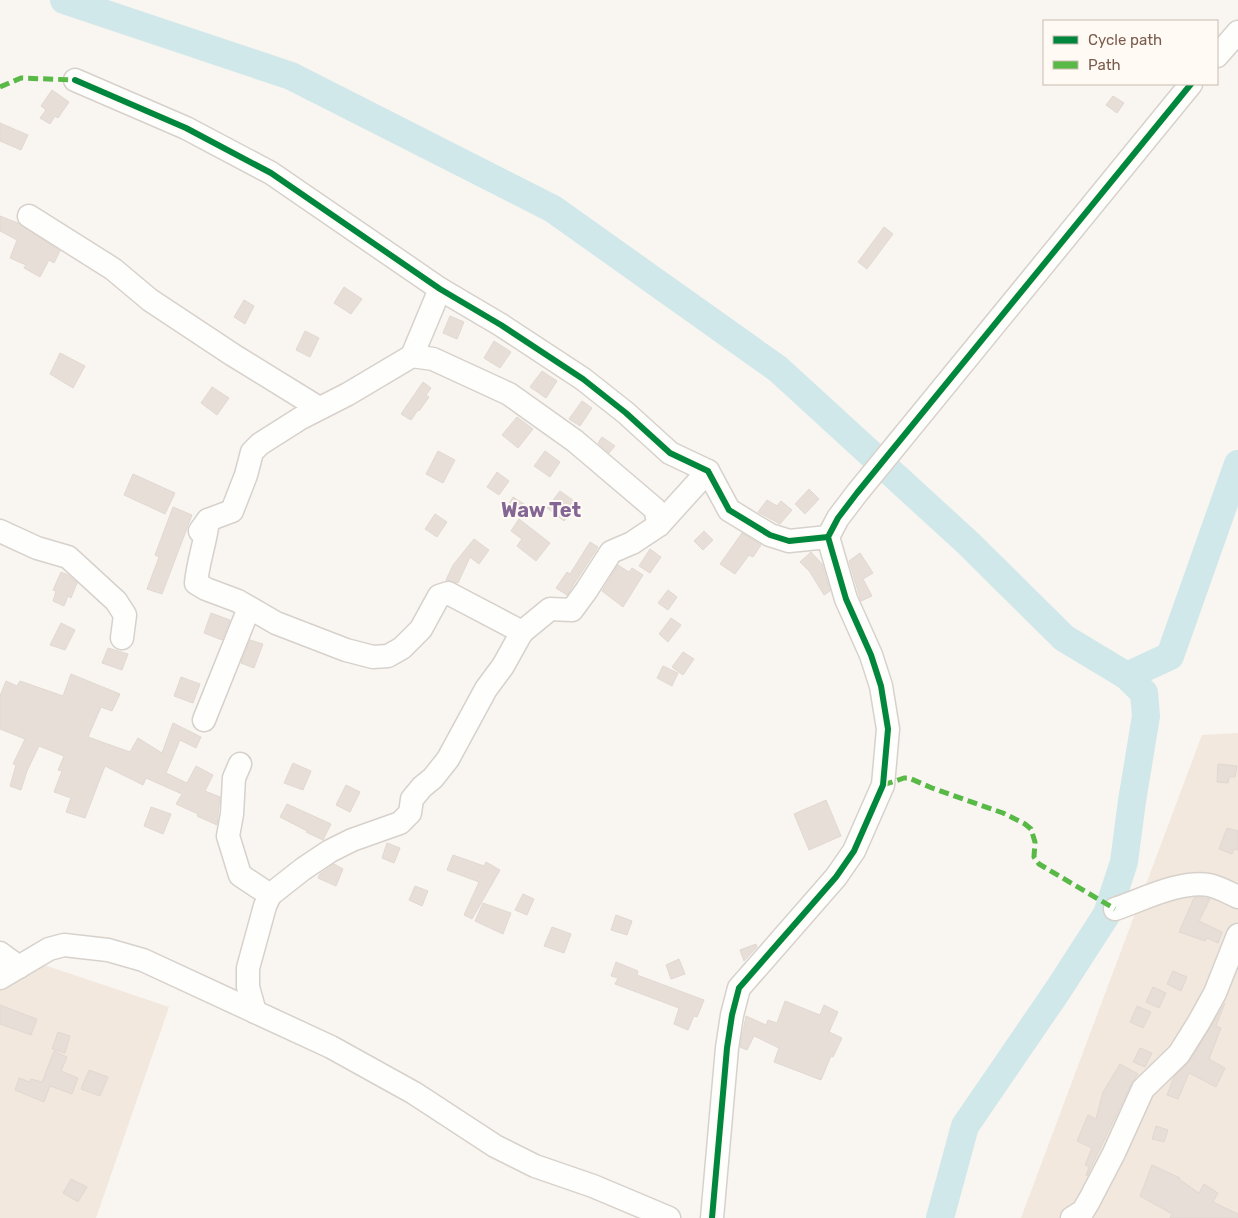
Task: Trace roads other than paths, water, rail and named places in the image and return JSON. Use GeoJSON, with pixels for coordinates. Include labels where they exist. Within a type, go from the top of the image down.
{"type":"FeatureCollection","features":[{"type":"Feature","properties":{"kind":"street"},"geometry":{"type":"LineString","coordinates":[[1218,55],[1238,32]]}},
{"type":"Feature","properties":{"kind":"street"},"geometry":{"type":"LineString","coordinates":[[75,80],[186,128],[271,173],[440,289],[501,324],[584,379],[670,453],[708,471],[729,510],[770,535],[789,541],[828,537]]}},
{"type":"Feature","properties":{"kind":"street"},"geometry":{"type":"LineString","coordinates":[[712,1218],[727,1048],[732,1015],[739,988],[825,889],[854,851],[883,785],[888,729],[881,686],[871,655],[846,599],[828,537],[838,518],[857,493],[1190,85]]}},
{"type":"Feature","properties":{"kind":"street"},"geometry":{"type":"LineString","coordinates":[[29,216],[113,269],[150,300],[233,355],[319,408]]}},
{"type":"Feature","properties":{"kind":"street"},"geometry":{"type":"LineString","coordinates":[[191,542],[208,520],[232,511],[246,475],[252,452],[260,444],[280,430],[348,394],[412,356],[440,289]]}},
{"type":"Feature","properties":{"kind":"street"},"geometry":{"type":"LineString","coordinates":[[412,356],[433,359],[509,394],[575,442],[655,509],[659,525]]}},
{"type":"Feature","properties":{"kind":"street"},"geometry":{"type":"LineString","coordinates":[[255,1012],[248,987],[248,968],[265,906],[270,895],[330,851],[352,840],[400,823],[410,813],[412,799],[433,778],[448,759],[486,689],[503,666],[522,632],[550,610],[572,610],[611,552],[632,544],[659,525],[708,471]]}},
{"type":"Feature","properties":{"kind":"street"},"geometry":{"type":"LineString","coordinates":[[208,520],[207,531],[197,567],[196,583],[206,590],[238,602],[276,624],[346,650],[373,658],[388,656],[402,648],[421,630],[439,596],[448,593],[522,632]]}},
{"type":"Feature","properties":{"kind":"street"},"geometry":{"type":"LineString","coordinates":[[0,532],[37,548],[68,557],[116,601],[125,615],[122,638]]}},
{"type":"Feature","properties":{"kind":"street"},"geometry":{"type":"LineString","coordinates":[[204,720],[248,608]]}},
{"type":"Feature","properties":{"kind":"street"},"geometry":{"type":"LineString","coordinates":[[240,764],[234,778],[232,814],[228,836],[240,875],[270,895]]}},
{"type":"Feature","properties":{"kind":"street"},"geometry":{"type":"LineString","coordinates":[[1115,909],[1157,893],[1199,884],[1217,887],[1238,896]]}},
{"type":"Feature","properties":{"kind":"street"},"geometry":{"type":"LineString","coordinates":[[1072,1218],[1083,1211],[1089,1201],[1143,1089],[1149,1081],[1179,1054],[1199,1022],[1215,993],[1238,935]]}},
{"type":"Feature","properties":{"kind":"street"},"geometry":{"type":"LineString","coordinates":[[0,953],[9,973],[49,949],[64,946],[108,950],[143,960],[331,1047],[414,1093],[508,1153],[535,1166],[593,1186],[668,1218]]}},
{"type":"Feature","properties":{"kind":"waterway"},"geometry":{"type":"LineString","coordinates":[[64,0],[291,76],[553,209],[778,369],[968,543],[1064,638],[1127,676],[1170,656],[1238,464]]}},
{"type":"Feature","properties":{"kind":"waterway"},"geometry":{"type":"LineString","coordinates":[[940,1218],[965,1126],[1058,990],[1107,914],[1124,862],[1146,716],[1144,693],[1127,676]]}},
{"type":"Feature","properties":{"kind":"district","name":"Waw Tet"},"geometry":{"type":"Point","coordinates":[541,510]}}]}
